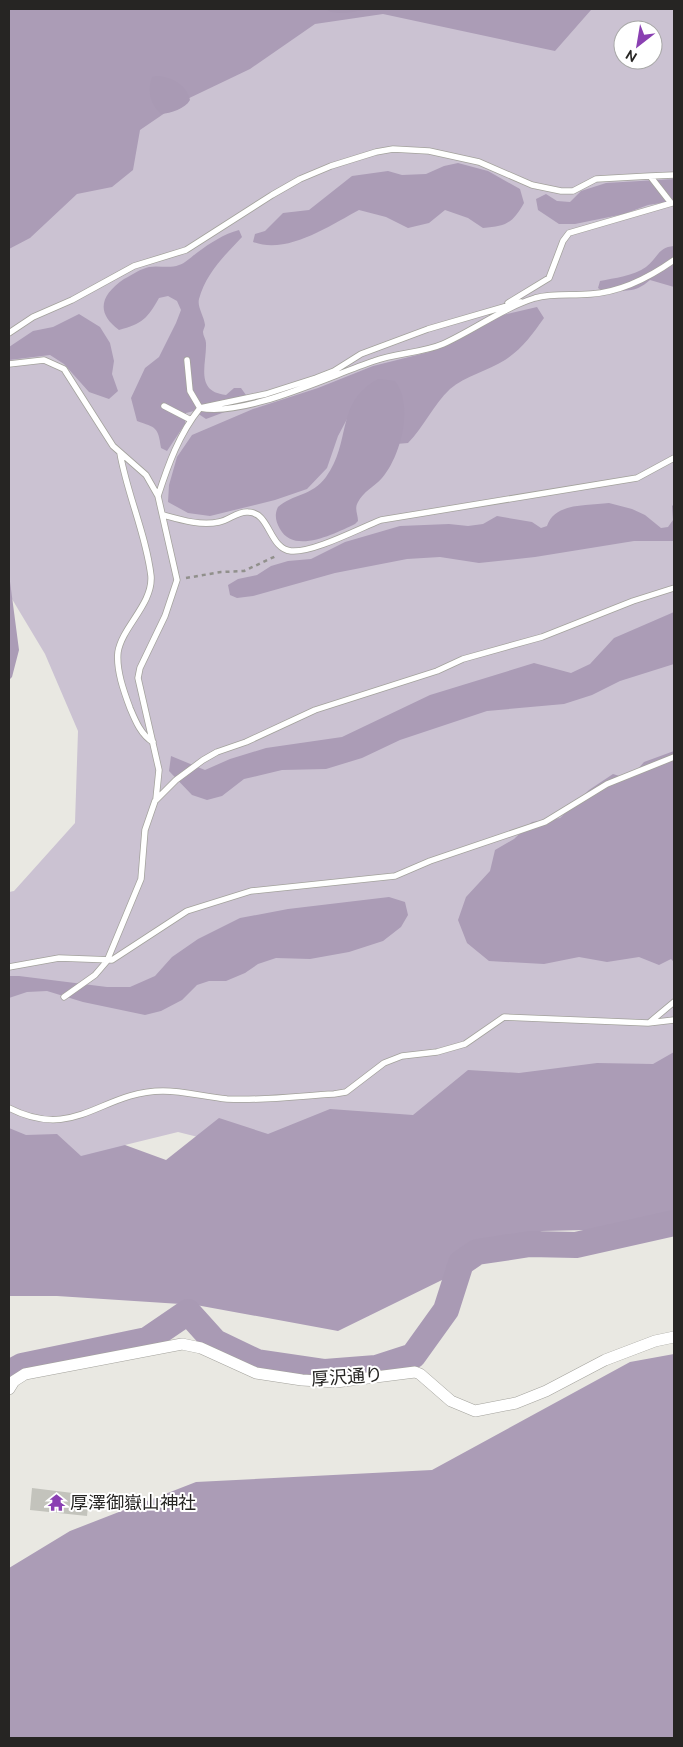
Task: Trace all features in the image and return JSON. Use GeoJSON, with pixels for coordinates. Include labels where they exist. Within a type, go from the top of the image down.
{"type":"FeatureCollection","features":[{"type":"Feature","properties":{"kind":"street","name":"厚沢通り"},"geometry":{"type":"LineString","coordinates":[[9,1389],[14,1381],[26,1374],[182,1344],[201,1348],[256,1373],[302,1380],[336,1382],[414,1372],[420,1374],[451,1402],[475,1411],[516,1403],[546,1391],[604,1360],[655,1341],[674,1337]]}},
{"type":"Feature","properties":{"kind":"lane"},"geometry":{"type":"LineString","coordinates":[[9,333],[33,317],[80,296],[134,266],[186,250],[300,179],[368,154],[393,149],[429,151],[479,162],[532,185],[561,191],[573,191],[596,179],[674,176]]}},
{"type":"Feature","properties":{"kind":"lane"},"geometry":{"type":"LineString","coordinates":[[503,306],[549,278],[563,241],[569,233],[673,203],[650,176]]}},
{"type":"Feature","properties":{"kind":"lane"},"geometry":{"type":"LineString","coordinates":[[158,496],[170,460],[191,420],[200,408],[266,394],[316,378],[334,371],[361,354],[503,306],[551,294],[590,294],[609,291],[647,277],[674,260]]}},
{"type":"Feature","properties":{"kind":"lane"},"geometry":{"type":"LineString","coordinates":[[200,408],[228,409],[275,397],[315,385],[374,361],[442,344],[533,299]]}},
{"type":"Feature","properties":{"kind":"lane"},"geometry":{"type":"LineString","coordinates":[[9,364],[44,360],[64,369],[120,453],[146,475],[158,496],[177,580],[165,616],[140,668],[138,678],[159,770],[155,801],[145,830],[141,879],[108,961],[95,976],[64,997]]}},
{"type":"Feature","properties":{"kind":"lane"},"geometry":{"type":"LineString","coordinates":[[187,360],[190,391],[200,408]]}},
{"type":"Feature","properties":{"kind":"lane"},"geometry":{"type":"LineString","coordinates":[[164,406],[191,420]]}},
{"type":"Feature","properties":{"kind":"lane"},"geometry":{"type":"LineString","coordinates":[[120,453],[147,556],[151,584],[119,649],[119,665],[124,691],[134,718],[148,739],[154,742]]}},
{"type":"Feature","properties":{"kind":"lane"},"geometry":{"type":"LineString","coordinates":[[163,515],[204,523],[231,518],[240,513],[255,513],[262,518],[269,533],[286,550],[300,551],[381,520],[637,478],[674,458]]}},
{"type":"Feature","properties":{"kind":"lane"},"geometry":{"type":"LineString","coordinates":[[155,801],[176,780],[210,756],[255,739],[308,713],[380,687],[438,670],[463,659],[542,637],[633,601],[674,588]]}},
{"type":"Feature","properties":{"kind":"lane"},"geometry":{"type":"LineString","coordinates":[[9,967],[60,958],[108,961],[120,957],[171,919],[202,904],[251,891],[396,876],[430,861],[545,822],[607,784],[674,757]]}},
{"type":"Feature","properties":{"kind":"lane"},"geometry":{"type":"LineString","coordinates":[[648,1023],[674,1002]]}},
{"type":"Feature","properties":{"kind":"lane"},"geometry":{"type":"LineString","coordinates":[[9,1108],[53,1121],[85,1115],[124,1098],[162,1091],[228,1099],[334,1094],[352,1088],[384,1063],[402,1056],[437,1052],[465,1044],[504,1017],[648,1023],[674,1020]]}},
{"type":"Feature","properties":{"kind":"path"},"geometry":{"type":"LineString","coordinates":[[177,580],[252,569],[286,550]]}},
{"type":"Feature","properties":{"kind":"shaded area"},"geometry":{"type":"Polygon","coordinates":[[[9,9],[597,9],[591,10],[555,51],[383,14],[315,24],[250,69],[181,102],[140,130],[133,170],[112,187],[77,194],[30,238],[9,249],[9,9]]]}},
{"type":"Feature","properties":{"kind":"shaded area"},"geometry":{"type":"Polygon","coordinates":[[[314,9],[674,9],[674,1099],[282,1158],[178,1132],[125,1145],[84,1188],[9,1152],[9,892],[14,891],[75,823],[78,731],[45,654],[9,594],[9,199],[124,71],[314,9]]]}},
{"type":"Feature","properties":{"kind":"shaded area"},"geometry":{"type":"Polygon","coordinates":[[[326,9],[369,9],[335,13],[326,9]]]}},
{"type":"Feature","properties":{"kind":"shaded area"},"geometry":{"type":"Polygon","coordinates":[[[162,76],[178,82],[186,90],[190,100],[188,103],[177,110],[161,114],[154,106],[150,97],[150,82],[152,77],[162,76]]]}},
{"type":"Feature","properties":{"kind":"shaded area"},"geometry":{"type":"Polygon","coordinates":[[[458,163],[488,171],[520,189],[524,203],[512,220],[503,225],[483,228],[468,218],[445,210],[429,223],[408,228],[386,217],[359,210],[321,231],[294,242],[266,245],[253,242],[255,234],[265,231],[283,213],[309,210],[352,176],[388,171],[402,175],[426,174],[444,166],[458,163]]]}},
{"type":"Feature","properties":{"kind":"shaded area"},"geometry":{"type":"Polygon","coordinates":[[[674,179],[674,201],[648,205],[624,214],[575,224],[559,224],[538,210],[536,199],[546,194],[557,201],[570,202],[581,191],[606,183],[674,179]]]}},
{"type":"Feature","properties":{"kind":"shaded area"},"geometry":{"type":"Polygon","coordinates":[[[239,230],[242,237],[211,273],[202,290],[199,302],[205,325],[203,332],[206,343],[204,375],[206,383],[216,393],[226,395],[234,388],[241,388],[246,395],[230,410],[206,419],[194,411],[186,413],[185,424],[167,451],[161,448],[159,435],[155,429],[137,421],[131,398],[145,368],[159,357],[181,310],[177,301],[168,296],[159,298],[148,315],[139,323],[119,330],[106,317],[104,304],[106,297],[116,285],[136,272],[149,267],[172,267],[182,264],[217,239],[239,230]]]}},
{"type":"Feature","properties":{"kind":"shaded area"},"geometry":{"type":"Polygon","coordinates":[[[674,246],[674,287],[650,280],[639,288],[629,290],[605,293],[598,288],[600,281],[636,273],[650,264],[661,251],[674,246]]]}},
{"type":"Feature","properties":{"kind":"shaded area"},"geometry":{"type":"Polygon","coordinates":[[[537,307],[544,318],[522,346],[505,360],[456,384],[450,389],[408,443],[396,444],[354,406],[338,436],[327,468],[307,489],[275,500],[210,516],[188,513],[168,502],[169,485],[177,457],[192,435],[253,409],[318,388],[373,366],[429,352],[481,320],[537,307]]]}},
{"type":"Feature","properties":{"kind":"shaded area"},"geometry":{"type":"Polygon","coordinates":[[[79,314],[100,327],[110,343],[114,361],[112,374],[118,391],[109,399],[89,392],[64,364],[50,355],[9,360],[9,347],[33,331],[53,327],[79,314]]]}},
{"type":"Feature","properties":{"kind":"shaded area"},"geometry":{"type":"Polygon","coordinates":[[[378,379],[395,381],[401,391],[404,403],[403,430],[395,457],[389,468],[382,478],[358,502],[356,509],[358,521],[355,524],[316,540],[295,540],[286,537],[277,521],[276,513],[278,507],[290,499],[315,488],[326,477],[334,464],[355,399],[364,388],[378,379]]]}},
{"type":"Feature","properties":{"kind":"shaded area"},"geometry":{"type":"Polygon","coordinates":[[[609,503],[632,509],[645,515],[661,528],[668,527],[673,520],[672,506],[674,504],[674,541],[634,541],[535,557],[479,563],[440,557],[407,559],[335,573],[253,596],[237,598],[230,595],[228,585],[238,579],[257,575],[271,566],[288,561],[311,559],[345,542],[400,526],[449,524],[468,526],[483,524],[497,516],[532,522],[541,528],[547,526],[551,518],[565,509],[582,505],[609,503]]]}},
{"type":"Feature","properties":{"kind":"shaded area"},"geometry":{"type":"Polygon","coordinates":[[[9,574],[19,650],[12,677],[9,680],[9,574]]]}},
{"type":"Feature","properties":{"kind":"shaded area"},"geometry":{"type":"Polygon","coordinates":[[[674,612],[674,664],[620,681],[592,695],[564,704],[487,711],[400,740],[362,758],[326,769],[282,770],[244,779],[222,796],[207,800],[192,795],[169,771],[171,756],[205,770],[230,759],[266,748],[342,737],[430,695],[534,663],[571,673],[590,664],[614,638],[674,612]]]}},
{"type":"Feature","properties":{"kind":"shaded area"},"geometry":{"type":"Polygon","coordinates":[[[674,751],[674,962],[671,959],[659,965],[639,957],[607,962],[579,957],[544,964],[489,961],[467,943],[458,920],[466,897],[490,871],[495,850],[514,839],[532,822],[560,818],[589,790],[613,774],[629,779],[644,762],[674,751]]]}},
{"type":"Feature","properties":{"kind":"shaded area"},"geometry":{"type":"Polygon","coordinates":[[[389,897],[405,902],[408,915],[401,927],[383,941],[349,952],[310,959],[276,958],[258,964],[245,973],[226,981],[209,981],[197,985],[182,1000],[161,1011],[145,1015],[83,1002],[47,991],[27,992],[9,998],[9,976],[107,987],[130,987],[155,976],[172,957],[198,939],[240,918],[288,909],[389,897]]]}},
{"type":"Feature","properties":{"kind":"shaded area"},"geometry":{"type":"Polygon","coordinates":[[[674,1052],[674,1228],[542,1231],[338,1331],[196,1305],[57,1296],[9,1296],[9,1128],[26,1135],[57,1134],[81,1156],[125,1145],[166,1160],[219,1118],[268,1134],[330,1109],[413,1115],[468,1070],[519,1073],[597,1063],[653,1064],[674,1052]]]}},
{"type":"Feature","properties":{"kind":"shaded area"},"geometry":{"type":"Polygon","coordinates":[[[674,1354],[674,1738],[9,1738],[9,1568],[70,1531],[196,1482],[432,1470],[630,1362],[674,1354]]]}},
{"type":"Feature","properties":{"kind":"building"},"geometry":{"type":"Polygon","coordinates":[[[32,1488],[89,1495],[87,1516],[30,1510],[32,1488]]]}},
{"type":"Feature","properties":{"kind":"waterway"},"geometry":{"type":"LineString","coordinates":[[9,1373],[22,1366],[147,1340],[188,1312],[215,1342],[257,1362],[325,1372],[376,1368],[413,1356],[446,1310],[461,1263],[477,1252],[530,1244],[576,1245],[674,1223]]}},
{"type":"Feature","properties":{"kind":"place","name":"厚澤御嶽山神社"},"geometry":{"type":"Point","coordinates":[56,1503]}}]}
